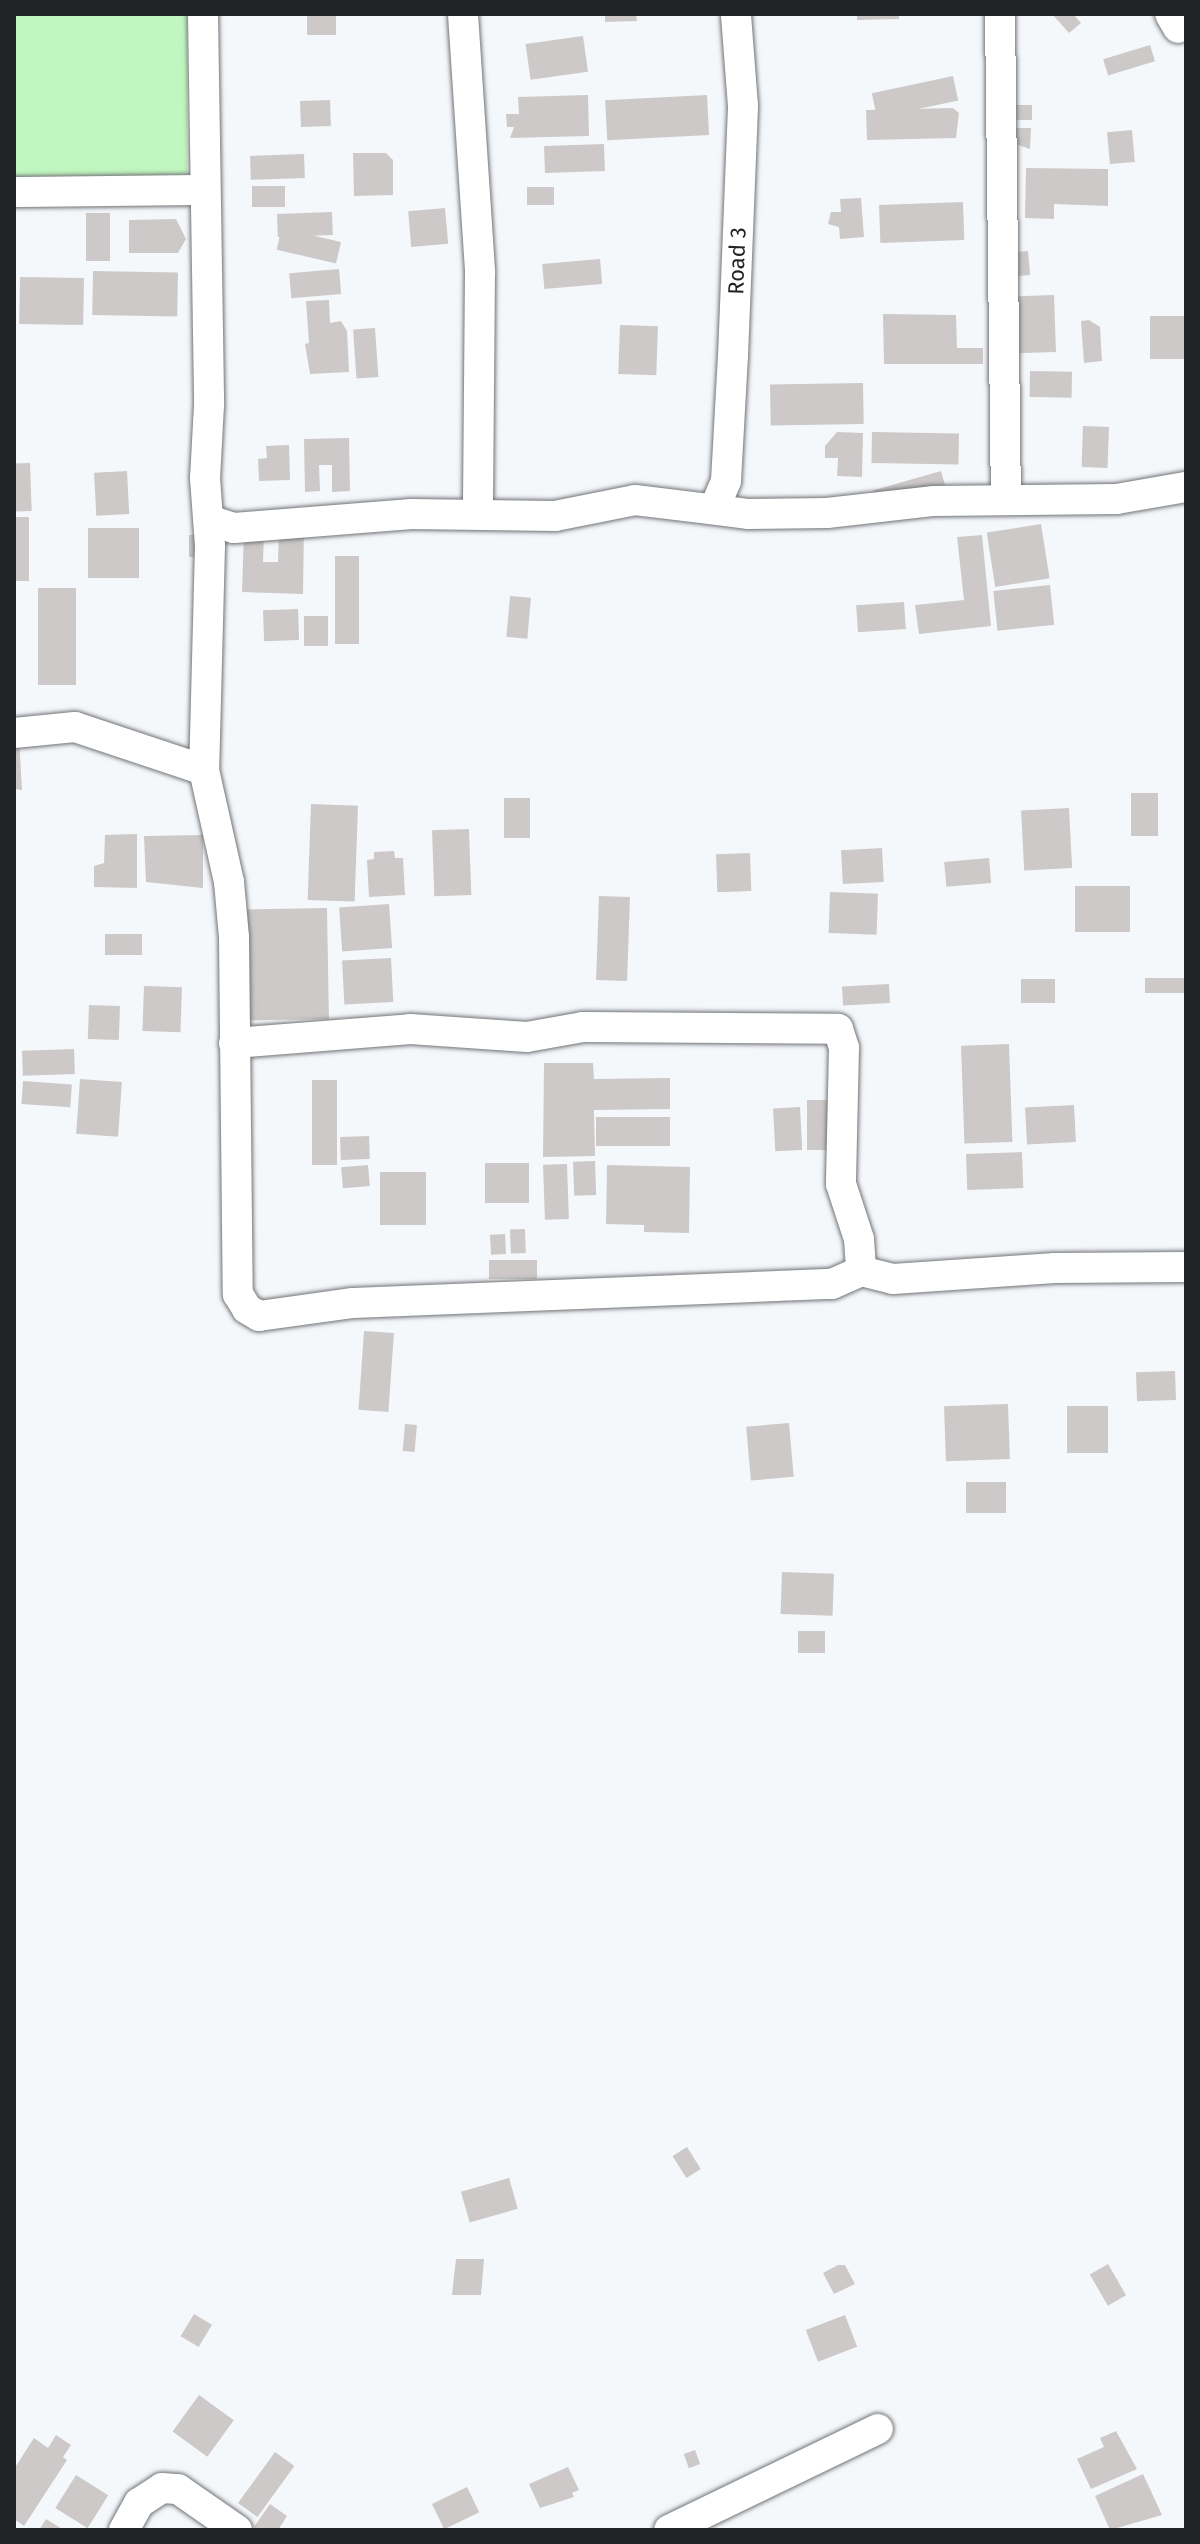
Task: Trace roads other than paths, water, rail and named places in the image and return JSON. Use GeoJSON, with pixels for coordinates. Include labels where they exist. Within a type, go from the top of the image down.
{"type":"FeatureCollection","features":[{"type":"Feature","properties":{"kind":"street"},"geometry":{"type":"LineString","coordinates":[[203,14],[205,478],[218,531],[204,770],[229,882],[234,937],[238,1294],[259,1316],[353,1303],[563,1291],[619,1296],[779,1282],[832,1284],[861,1271],[893,1279],[1055,1268],[1186,1267]]}},
{"type":"Feature","properties":{"kind":"street"},"geometry":{"type":"LineString","coordinates":[[463,14],[480,272],[478,513]]}},
{"type":"Feature","properties":{"kind":"street","name":"Road 3"},"geometry":{"type":"LineString","coordinates":[[715,507],[726,481],[733,356],[743,106],[736,14]]}},
{"type":"Feature","properties":{"kind":"street"},"geometry":{"type":"LineString","coordinates":[[1000,14],[1006,500]]}},
{"type":"Feature","properties":{"kind":"street"},"geometry":{"type":"LineString","coordinates":[[14,192],[205,190]]}},
{"type":"Feature","properties":{"kind":"street"},"geometry":{"type":"LineString","coordinates":[[218,531],[478,513],[555,516],[635,500],[715,507],[749,514],[827,513],[934,501],[1117,499],[1186,487]]}},
{"type":"Feature","properties":{"kind":"street"},"geometry":{"type":"LineString","coordinates":[[14,733],[75,727],[204,770]]}},
{"type":"Feature","properties":{"kind":"street"},"geometry":{"type":"LineString","coordinates":[[234,1043],[410,1029],[527,1037],[583,1027],[838,1029],[844,1048],[841,1184],[859,1239],[861,1271]]}},
{"type":"Feature","properties":{"kind":"street"},"geometry":{"type":"LineString","coordinates":[[669,2530],[878,2429]]}},
{"type":"Feature","properties":{"kind":"street"},"geometry":{"type":"LineString","coordinates":[[124,2530],[139,2503],[162,2488],[178,2489],[237,2530]]}}]}
